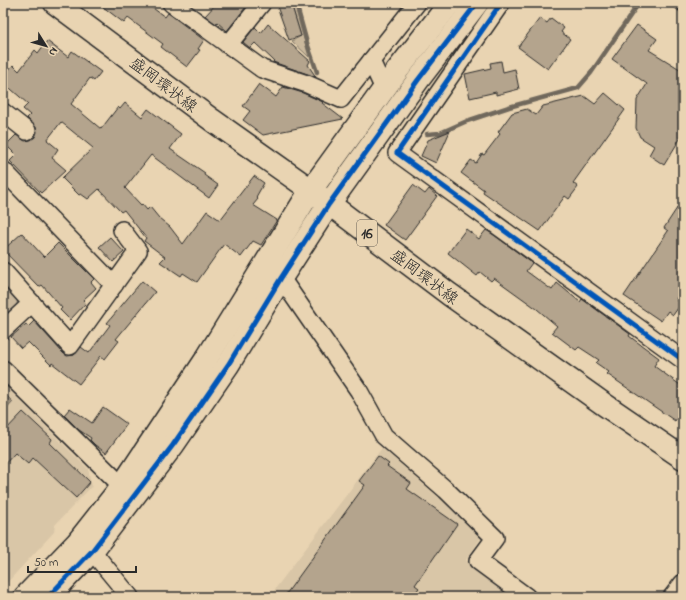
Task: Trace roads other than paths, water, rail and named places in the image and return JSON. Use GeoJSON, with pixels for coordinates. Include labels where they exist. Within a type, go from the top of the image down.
{"type":"FeatureCollection","features":[{"type":"Feature","properties":{"kind":"street","name":"盛岡環状線"},"geometry":{"type":"LineString","coordinates":[[55,3],[212,120],[311,190],[449,294],[604,406],[681,451]]}},
{"type":"Feature","properties":{"kind":"street"},"geometry":{"type":"LineString","coordinates":[[171,3],[262,69],[307,84],[341,99],[416,3]]}},
{"type":"Feature","properties":{"kind":"street"},"geometry":{"type":"LineString","coordinates":[[228,45],[262,3]]}},
{"type":"Feature","properties":{"kind":"street"},"geometry":{"type":"LineString","coordinates":[[25,597],[77,543],[122,486],[207,358],[311,190],[384,88],[450,3]]}},
{"type":"Feature","properties":{"kind":"street"},"geometry":{"type":"LineString","coordinates":[[48,597],[92,551],[177,439],[228,365],[281,278],[329,204],[407,96],[477,3]]}},
{"type":"Feature","properties":{"kind":"street"},"geometry":{"type":"LineString","coordinates":[[501,3],[397,152],[683,360]]}},
{"type":"Feature","properties":{"kind":"street"},"geometry":{"type":"LineString","coordinates":[[371,60],[384,88]]}},
{"type":"Feature","properties":{"kind":"street"},"geometry":{"type":"LineString","coordinates":[[407,96],[426,110]]}},
{"type":"Feature","properties":{"kind":"street"},"geometry":{"type":"LineString","coordinates":[[5,118],[27,131]]}},
{"type":"Feature","properties":{"kind":"street"},"geometry":{"type":"LineString","coordinates":[[3,170],[114,285]]}},
{"type":"Feature","properties":{"kind":"street"},"geometry":{"type":"LineString","coordinates":[[3,271],[70,346],[138,251],[122,230]]}},
{"type":"Feature","properties":{"kind":"street"},"geometry":{"type":"LineString","coordinates":[[281,278],[359,391],[384,436],[446,490],[495,538],[478,561],[527,597]]}},
{"type":"Feature","properties":{"kind":"street"},"geometry":{"type":"LineString","coordinates":[[3,330],[32,303]]}},
{"type":"Feature","properties":{"kind":"street"},"geometry":{"type":"LineString","coordinates":[[3,369],[122,486]]}},
{"type":"Feature","properties":{"kind":"street"},"geometry":{"type":"LineString","coordinates":[[92,551],[130,597]]}},
{"type":"Feature","properties":{"kind":"street"},"geometry":{"type":"LineString","coordinates":[[672,597],[683,583]]}},
{"type":"Feature","properties":{"kind":"waterway"},"geometry":{"type":"LineString","coordinates":[[296,3],[317,72]]}},
{"type":"Feature","properties":{"kind":"waterway"},"geometry":{"type":"LineString","coordinates":[[427,134],[440,133],[467,121],[509,107],[578,88],[591,73],[639,3]]}},
{"type":"Feature","properties":{"kind":"railway"},"geometry":{"type":"LineString","coordinates":[[672,3],[683,12]]}}]}
